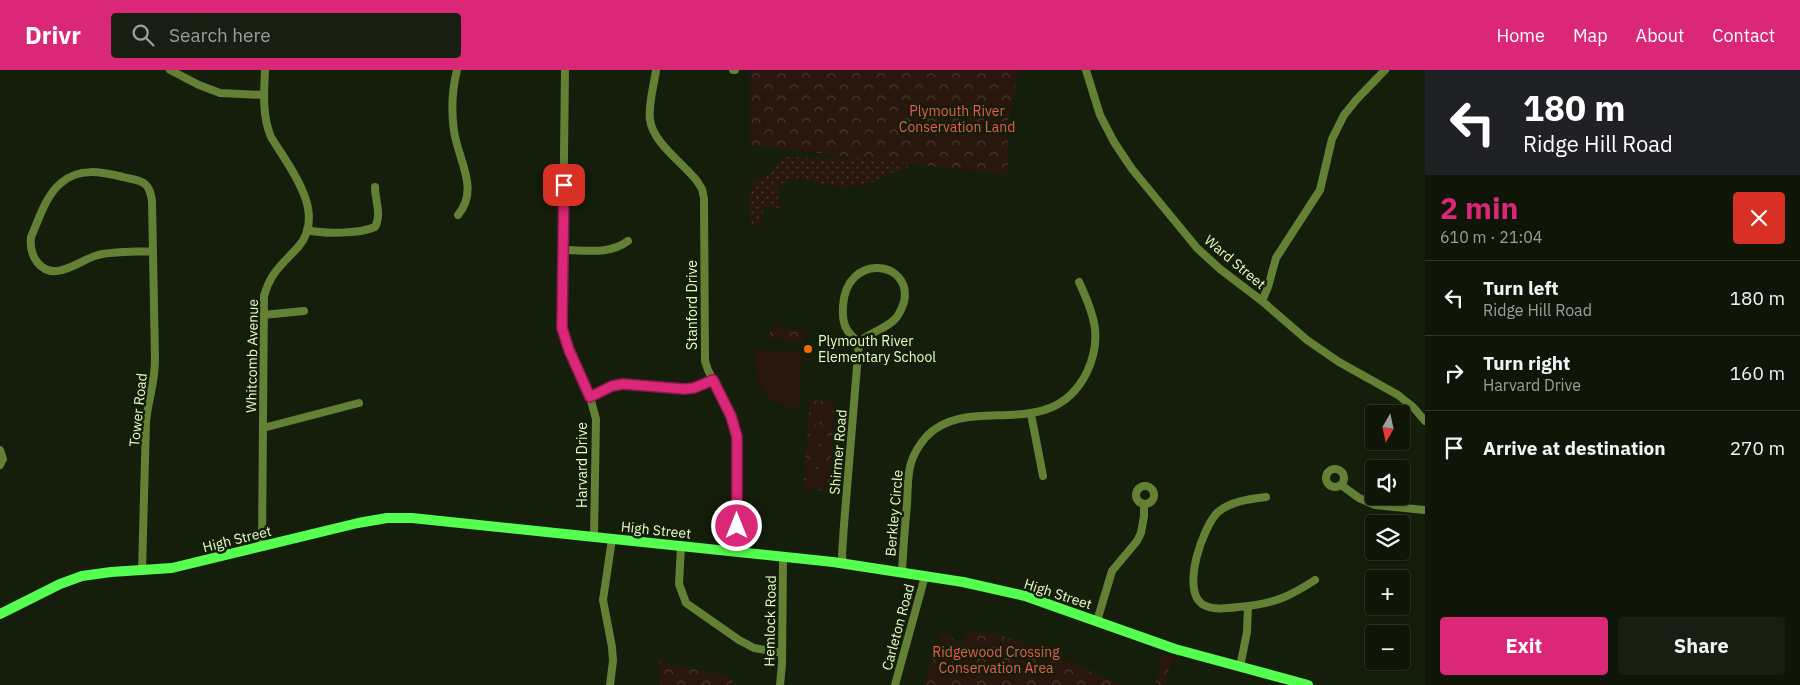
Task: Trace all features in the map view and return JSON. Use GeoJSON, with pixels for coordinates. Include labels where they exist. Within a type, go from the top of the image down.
{"type":"FeatureCollection","features":[{"type":"Feature","properties":{"kind":"main road","name":"High Street"},"geometry":{"type":"LineString","coordinates":[[0,614],[60,584],[82,576],[178,567],[358,523],[395,518],[430,519],[843,564],[982,586],[1024,596],[1175,649],[1308,685]]}},
{"type":"Feature","properties":{"kind":"street"},"geometry":{"type":"LineString","coordinates":[[170,70],[199,86],[220,93],[264,95]]}},
{"type":"Feature","properties":{"kind":"street","name":"Whitcomb Avenue"},"geometry":{"type":"LineString","coordinates":[[262,547],[264,296],[274,273],[301,244],[307,230],[309,217],[307,200],[300,184],[271,137],[267,127],[264,116],[265,70]]}},
{"type":"Feature","properties":{"kind":"street"},"geometry":{"type":"LineString","coordinates":[[457,70],[452,103],[453,124],[468,188],[467,201],[458,215]]}},
{"type":"Feature","properties":{"kind":"street","name":"Harvard Drive"},"geometry":{"type":"LineString","coordinates":[[565,70],[563,333],[594,410],[596,432],[594,537]]}},
{"type":"Feature","properties":{"kind":"street","name":"Stanford Drive"},"geometry":{"type":"LineString","coordinates":[[656,70],[650,114],[652,130],[660,142],[697,181],[702,188],[704,198],[704,352],[705,361],[731,416],[737,437],[736,552]]}},
{"type":"Feature","properties":{"kind":"street","name":"Ward Street"},"geometry":{"type":"LineString","coordinates":[[1086,70],[1106,129],[1124,158],[1197,248],[1220,269],[1322,351],[1406,400],[1425,421]]}},
{"type":"Feature","properties":{"kind":"street"},"geometry":{"type":"LineString","coordinates":[[1262,301],[1276,258],[1320,190],[1332,139],[1344,115],[1385,70]]}},
{"type":"Feature","properties":{"kind":"street","name":"Tower Road"},"geometry":{"type":"LineString","coordinates":[[142,571],[146,422],[155,380],[156,340],[152,201],[151,194],[146,185],[137,180],[96,172],[76,174],[59,184],[52,192],[30,243],[33,256],[41,267],[55,271],[99,255],[153,251]]}},
{"type":"Feature","properties":{"kind":"street"},"geometry":{"type":"LineString","coordinates":[[307,230],[327,232],[375,227],[378,218],[374,200],[375,187]]}},
{"type":"Feature","properties":{"kind":"street"},"geometry":{"type":"LineString","coordinates":[[564,250],[609,250],[621,246],[628,241]]}},
{"type":"Feature","properties":{"kind":"street"},"geometry":{"type":"LineString","coordinates":[[868,269],[889,270],[899,277],[903,283],[905,297],[902,307],[894,321],[866,336],[860,342],[849,335],[844,322],[843,302],[848,284],[856,274],[868,269]]}},
{"type":"Feature","properties":{"kind":"street","name":"Berkley Circle"},"geometry":{"type":"LineString","coordinates":[[902,572],[909,472],[914,454],[934,430],[954,420],[1031,414],[1050,408],[1071,394],[1080,384],[1090,364],[1095,347],[1095,327],[1090,306],[1079,282]]}},
{"type":"Feature","properties":{"kind":"street"},"geometry":{"type":"LineString","coordinates":[[263,315],[304,311]]}},
{"type":"Feature","properties":{"kind":"street","name":"Shirmer Road"},"geometry":{"type":"LineString","coordinates":[[843,564],[844,525],[860,342]]}},
{"type":"Feature","properties":{"kind":"street"},"geometry":{"type":"LineString","coordinates":[[590,397],[612,386],[623,384],[684,389],[694,388],[713,380]]}},
{"type":"Feature","properties":{"kind":"street"},"geometry":{"type":"LineString","coordinates":[[263,428],[359,403]]}},
{"type":"Feature","properties":{"kind":"street"},"geometry":{"type":"LineString","coordinates":[[1031,414],[1043,476]]}},
{"type":"Feature","properties":{"kind":"street"},"geometry":{"type":"LineString","coordinates":[[0,450],[3,455],[0,465]]}},
{"type":"Feature","properties":{"kind":"street"},"geometry":{"type":"LineString","coordinates":[[1341,485],[1359,498],[1375,505],[1425,510]]}},
{"type":"Feature","properties":{"kind":"street"},"geometry":{"type":"LineString","coordinates":[[1266,497],[1250,499],[1228,506],[1217,513],[1206,529],[1194,571],[1194,592],[1202,604],[1218,608],[1248,606],[1280,600],[1315,580]]}},
{"type":"Feature","properties":{"kind":"street"},"geometry":{"type":"LineString","coordinates":[[1097,621],[1112,571],[1137,541],[1141,533],[1144,504]]}},
{"type":"Feature","properties":{"kind":"street"},"geometry":{"type":"LineString","coordinates":[[610,685],[613,660],[612,647],[603,600],[612,539]]}},
{"type":"Feature","properties":{"kind":"street"},"geometry":{"type":"LineString","coordinates":[[680,546],[679,584],[686,603],[731,635],[754,648],[772,653],[782,653]]}},
{"type":"Feature","properties":{"kind":"street","name":"Hemlock Road"},"geometry":{"type":"LineString","coordinates":[[780,685],[783,558]]}},
{"type":"Feature","properties":{"kind":"street","name":"Carleton Road"},"geometry":{"type":"LineString","coordinates":[[895,685],[925,576]]}},
{"type":"Feature","properties":{"kind":"street"},"geometry":{"type":"LineString","coordinates":[[1240,667],[1247,632],[1248,606]]}},
{"type":"Feature","properties":{"kind":"green space","name":"Plymouth River Conservation Land"},"geometry":{"type":"Polygon","coordinates":[[[750,70],[1019,70],[1008,121],[1008,175],[750,145],[750,70]]]}},
{"type":"Feature","properties":{"kind":"green space"},"geometry":{"type":"Polygon","coordinates":[[[908,139],[908,167],[906,169],[870,183],[854,186],[833,186],[805,179],[792,179],[777,187],[776,193],[782,209],[764,206],[760,225],[754,227],[750,218],[749,206],[751,188],[758,178],[771,173],[781,157],[852,159],[908,139]]]}},
{"type":"Feature","properties":{"kind":"green space"},"geometry":{"type":"Polygon","coordinates":[[[772,325],[805,331],[802,343],[769,337],[772,325]]]}},
{"type":"Feature","properties":{"kind":"green space"},"geometry":{"type":"Polygon","coordinates":[[[755,350],[797,352],[802,357],[798,409],[776,402],[763,390],[757,372],[755,350]]]}},
{"type":"Feature","properties":{"kind":"green space"},"geometry":{"type":"Polygon","coordinates":[[[810,400],[835,402],[829,491],[803,489],[810,400]]]}},
{"type":"Feature","properties":{"kind":"green space"},"geometry":{"type":"Polygon","coordinates":[[[812,405],[821,406],[819,425],[810,424],[812,405]]]}},
{"type":"Feature","properties":{"kind":"green space"},"geometry":{"type":"Polygon","coordinates":[[[824,406],[833,407],[831,426],[822,425],[824,406]]]}},
{"type":"Feature","properties":{"kind":"green space"},"geometry":{"type":"Polygon","coordinates":[[[810,435],[819,436],[817,455],[808,454],[810,435]]]}},
{"type":"Feature","properties":{"kind":"green space"},"geometry":{"type":"Polygon","coordinates":[[[822,436],[831,437],[829,456],[820,455],[822,436]]]}},
{"type":"Feature","properties":{"kind":"green space"},"geometry":{"type":"Polygon","coordinates":[[[808,465],[816,466],[815,485],[806,484],[808,465]]]}},
{"type":"Feature","properties":{"kind":"green space"},"geometry":{"type":"Polygon","coordinates":[[[819,466],[828,467],[826,486],[818,485],[819,466]]]}},
{"type":"Feature","properties":{"kind":"green space","name":"Ridgewood Crossing Conservation Area"},"geometry":{"type":"Polygon","coordinates":[[[968,629],[989,635],[991,632],[1033,646],[1125,685],[924,685],[941,632],[963,645],[968,629]]]}},
{"type":"Feature","properties":{"kind":"green space"},"geometry":{"type":"Polygon","coordinates":[[[1158,653],[1178,658],[1170,665],[1165,685],[1155,685],[1162,659],[1158,653]]]}},
{"type":"Feature","properties":{"kind":"green space"},"geometry":{"type":"Polygon","coordinates":[[[658,661],[733,678],[732,685],[660,685],[658,661]]]}},
{"type":"Feature","properties":{"kind":"place","name":"Plymouth River Elementary School"},"geometry":{"type":"Point","coordinates":[808,349]}},
{"type":"Feature","properties":{"kind":"route"},"geometry":{"type":"LineString","coordinates":[[564,185],[562,328],[569,350],[590,397],[612,386],[623,384],[684,389],[694,388],[713,380],[731,416],[737,437],[737,526]]}}]}
